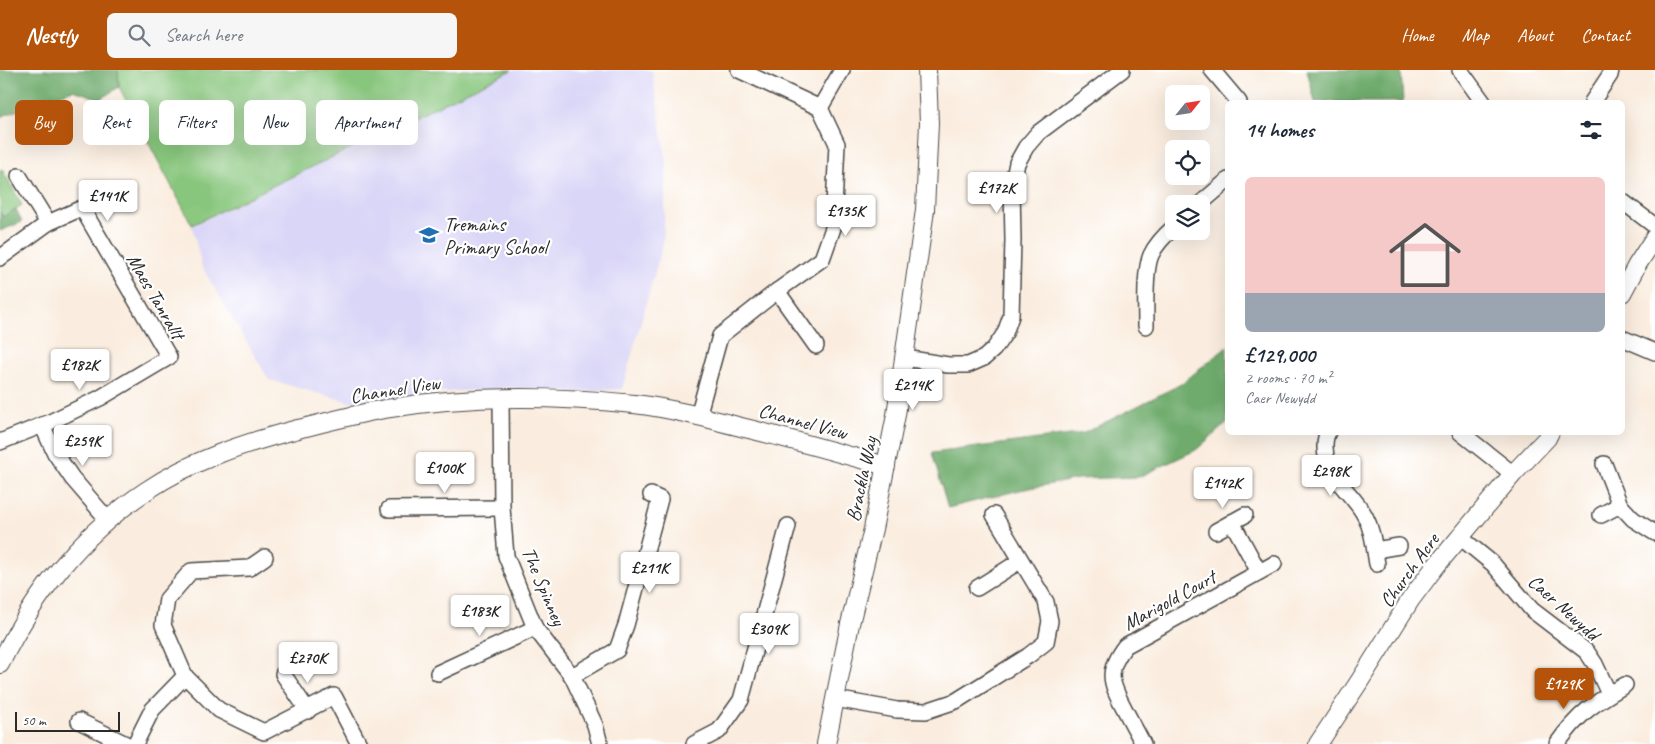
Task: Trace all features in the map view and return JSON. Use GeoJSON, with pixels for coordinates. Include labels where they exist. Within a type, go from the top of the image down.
{"type":"FeatureCollection","features":[{"type":"Feature","properties":{"kind":"street"},"geometry":{"type":"LineString","coordinates":[[698,416],[720,336],[777,291],[822,259],[833,228],[837,144],[820,108],[739,70]]}},
{"type":"Feature","properties":{"kind":"street"},"geometry":{"type":"LineString","coordinates":[[820,108],[842,70]]}},
{"type":"Feature","properties":{"kind":"street","name":"Brackla Way"},"geometry":{"type":"LineString","coordinates":[[826,744],[850,624],[886,466],[905,358],[925,210],[929,123],[927,70]]}},
{"type":"Feature","properties":{"kind":"street"},"geometry":{"type":"LineString","coordinates":[[905,358],[948,365],[968,366],[984,358],[994,349],[1005,333],[1011,316],[1012,186],[1017,163],[1026,147],[1038,133],[1122,70]]}},
{"type":"Feature","properties":{"kind":"street"},"geometry":{"type":"LineString","coordinates":[[1212,70],[1237,100]]}},
{"type":"Feature","properties":{"kind":"street"},"geometry":{"type":"LineString","coordinates":[[1460,70],[1482,100]]}},
{"type":"Feature","properties":{"kind":"street"},"geometry":{"type":"LineString","coordinates":[[1593,100],[1610,75],[1611,70]]}},
{"type":"Feature","properties":{"kind":"street"},"geometry":{"type":"LineString","coordinates":[[19,176],[48,223]]}},
{"type":"Feature","properties":{"kind":"street"},"geometry":{"type":"LineString","coordinates":[[1210,195],[1225,183]]}},
{"type":"Feature","properties":{"kind":"street"},"geometry":{"type":"LineString","coordinates":[[1625,203],[1655,226]]}},
{"type":"Feature","properties":{"kind":"street","name":"Maes Tanrallt"},"geometry":{"type":"LineString","coordinates":[[0,258],[48,223],[82,208],[169,357],[100,398],[42,425]]}},
{"type":"Feature","properties":{"kind":"street"},"geometry":{"type":"LineString","coordinates":[[1146,326],[1147,272],[1150,257],[1158,243],[1165,236]]}},
{"type":"Feature","properties":{"kind":"street"},"geometry":{"type":"LineString","coordinates":[[1625,287],[1655,237]]}},
{"type":"Feature","properties":{"kind":"street"},"geometry":{"type":"LineString","coordinates":[[777,291],[816,346]]}},
{"type":"Feature","properties":{"kind":"street"},"geometry":{"type":"LineString","coordinates":[[1625,339],[1655,352]]}},
{"type":"Feature","properties":{"kind":"street","name":"Channel View"},"geometry":{"type":"LineString","coordinates":[[0,664],[29,609],[53,576],[79,547],[108,520],[147,491],[189,467],[233,448],[318,424],[384,409],[417,404],[501,398],[636,404],[698,416],[817,446],[886,466]]}},
{"type":"Feature","properties":{"kind":"street","name":"The Spinney"},"geometry":{"type":"LineString","coordinates":[[501,398],[502,508],[506,556],[535,628],[572,676],[595,725],[600,744]]}},
{"type":"Feature","properties":{"kind":"street"},"geometry":{"type":"LineString","coordinates":[[0,442],[42,425],[67,470],[108,520]]}},
{"type":"Feature","properties":{"kind":"street"},"geometry":{"type":"LineString","coordinates":[[1326,435],[1326,456],[1331,472],[1364,513],[1372,531],[1376,557],[1399,546]]}},
{"type":"Feature","properties":{"kind":"street"},"geometry":{"type":"LineString","coordinates":[[1464,435],[1513,474]]}},
{"type":"Feature","properties":{"kind":"street","name":"Church Acre"},"geometry":{"type":"LineString","coordinates":[[1318,744],[1411,600],[1460,537],[1548,435]]}},
{"type":"Feature","properties":{"kind":"street"},"geometry":{"type":"LineString","coordinates":[[1604,464],[1620,505],[1633,519],[1655,533]]}},
{"type":"Feature","properties":{"kind":"street"},"geometry":{"type":"LineString","coordinates":[[572,676],[617,650],[626,625],[660,499],[651,495]]}},
{"type":"Feature","properties":{"kind":"street"},"geometry":{"type":"LineString","coordinates":[[1602,516],[1620,505]]}},
{"type":"Feature","properties":{"kind":"street"},"geometry":{"type":"LineString","coordinates":[[389,510],[502,508]]}},
{"type":"Feature","properties":{"kind":"street"},"geometry":{"type":"LineString","coordinates":[[835,699],[897,710],[926,711],[956,701],[1028,656],[1046,642],[1050,621],[1046,602],[994,515]]}},
{"type":"Feature","properties":{"kind":"street"},"geometry":{"type":"LineString","coordinates":[[1216,531],[1239,518],[1259,572]]}},
{"type":"Feature","properties":{"kind":"street"},"geometry":{"type":"LineString","coordinates":[[694,744],[720,731],[741,700],[788,526]]}},
{"type":"Feature","properties":{"kind":"street","name":"Caer Newydd"},"geometry":{"type":"LineString","coordinates":[[1460,537],[1493,564],[1532,610],[1586,652],[1595,664],[1609,694]]}},
{"type":"Feature","properties":{"kind":"street"},"geometry":{"type":"LineString","coordinates":[[265,557],[249,568],[191,571],[167,599],[163,626],[185,676],[218,710],[263,738],[334,696],[359,744]]}},
{"type":"Feature","properties":{"kind":"street"},"geometry":{"type":"LineString","coordinates":[[977,588],[1020,561]]}},
{"type":"Feature","properties":{"kind":"street","name":"Marigold Court"},"geometry":{"type":"LineString","coordinates":[[1143,744],[1113,686],[1112,673],[1116,658],[1125,646],[1274,564]]}},
{"type":"Feature","properties":{"kind":"street"},"geometry":{"type":"LineString","coordinates":[[438,673],[535,628]]}},
{"type":"Feature","properties":{"kind":"street"},"geometry":{"type":"LineString","coordinates":[[283,674],[308,711]]}},
{"type":"Feature","properties":{"kind":"street"},"geometry":{"type":"LineString","coordinates":[[135,744],[152,710],[185,676]]}},
{"type":"Feature","properties":{"kind":"street"},"geometry":{"type":"LineString","coordinates":[[1557,744],[1572,723],[1583,712],[1624,685]]}},
{"type":"Feature","properties":{"kind":"street"},"geometry":{"type":"LineString","coordinates":[[79,721],[126,744]]}},
{"type":"Feature","properties":{"kind":"shaded area","name":"Tremains Primary School"},"geometry":{"type":"Polygon","coordinates":[[[512,70],[652,70],[667,165],[663,244],[622,389],[571,392],[513,387],[350,402],[269,380],[202,267],[192,226],[358,145],[418,145],[418,116],[512,70]]]}},
{"type":"Feature","properties":{"kind":"green space"},"geometry":{"type":"Polygon","coordinates":[[[0,70],[118,70],[119,87],[100,99],[73,90],[46,100],[15,100],[15,111],[0,117],[0,70]]]}},
{"type":"Feature","properties":{"kind":"green space"},"geometry":{"type":"Polygon","coordinates":[[[118,70],[512,70],[418,116],[418,100],[316,100],[316,145],[357,145],[192,225],[149,144],[149,100],[126,100],[119,87],[118,70]]]}},
{"type":"Feature","properties":{"kind":"green space"},"geometry":{"type":"Polygon","coordinates":[[[1307,70],[1401,70],[1403,100],[1314,100],[1307,70]]]}},
{"type":"Feature","properties":{"kind":"green space"},"geometry":{"type":"Polygon","coordinates":[[[2,169],[22,205],[3,217],[0,212],[0,170],[2,169]]]}},
{"type":"Feature","properties":{"kind":"green space"},"geometry":{"type":"Polygon","coordinates":[[[16,209],[22,222],[0,231],[0,212],[3,217],[16,209]]]}},
{"type":"Feature","properties":{"kind":"green space"},"geometry":{"type":"Polygon","coordinates":[[[1225,349],[1225,425],[1196,450],[1139,477],[1078,479],[1020,490],[948,508],[932,453],[1084,433],[1181,384],[1225,349]]]}},
{"type":"Feature","properties":{"kind":"place","name":"Tremains Primary School"},"geometry":{"type":"Point","coordinates":[429,235]}}]}
